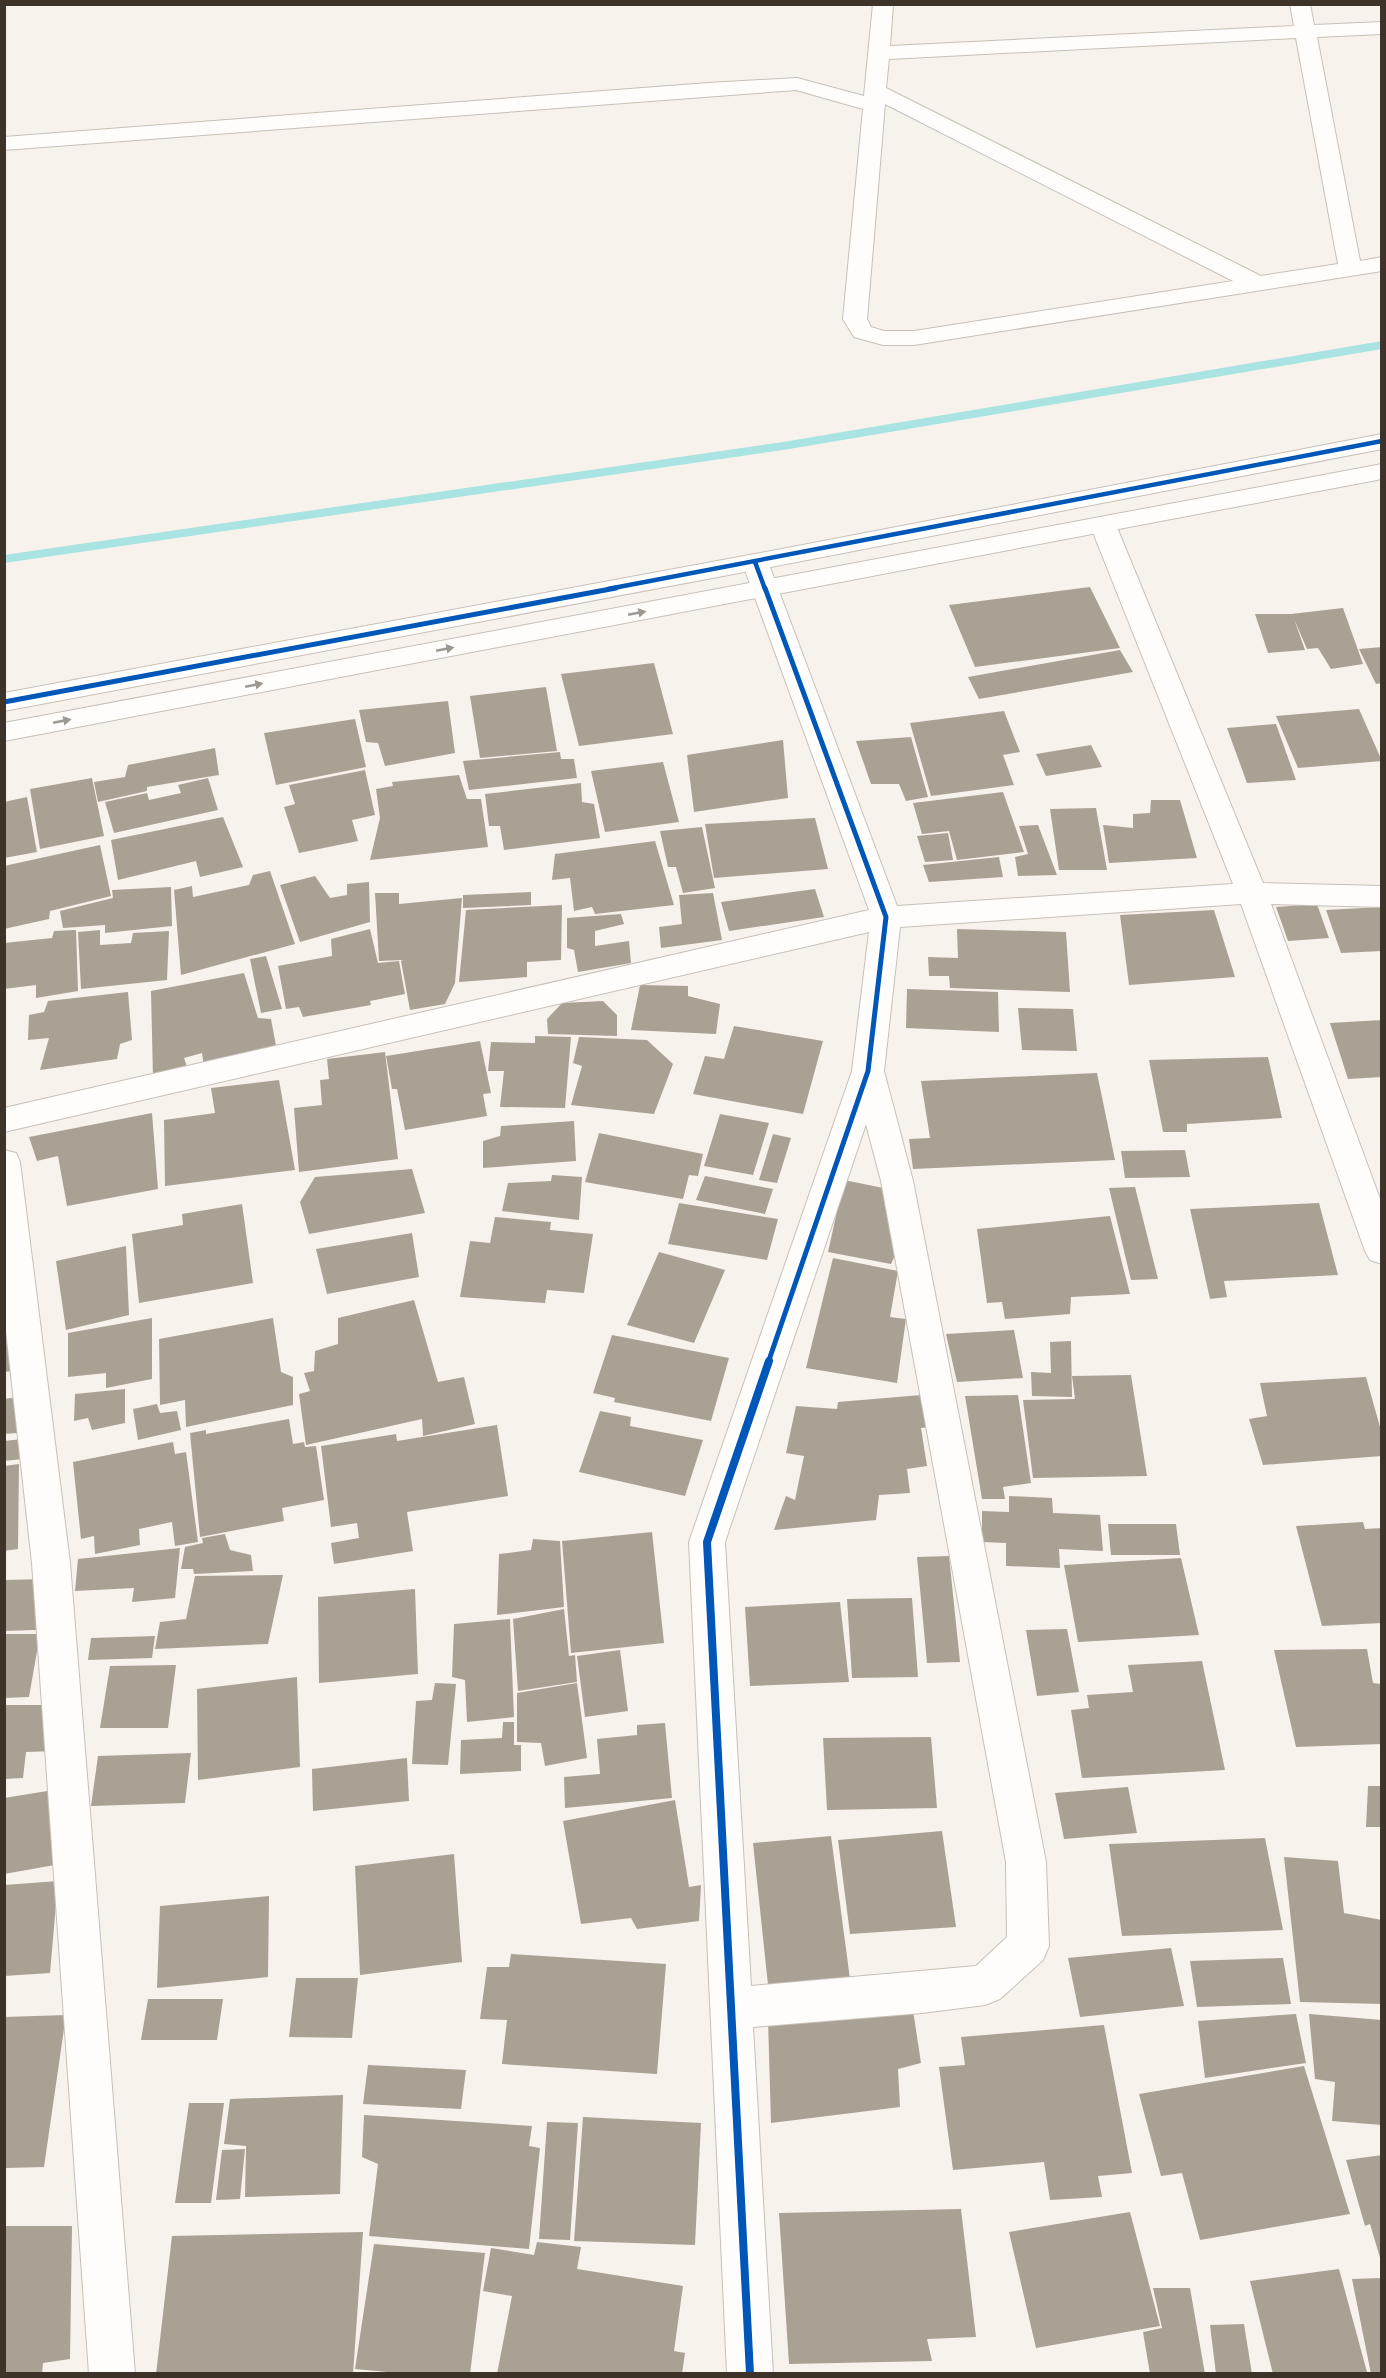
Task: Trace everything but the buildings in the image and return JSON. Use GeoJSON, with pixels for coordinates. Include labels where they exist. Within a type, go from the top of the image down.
{"type":"FeatureCollection","features":[{"type":"Feature","properties":{"kind":"street"},"geometry":{"type":"LineString","coordinates":[[883,4],[855,319],[862,332],[883,338],[914,338],[1382,264]]}},
{"type":"Feature","properties":{"kind":"street"},"geometry":{"type":"LineString","coordinates":[[1300,4],[1350,269]]}},
{"type":"Feature","properties":{"kind":"street"},"geometry":{"type":"LineString","coordinates":[[878,53],[1305,30],[1382,28]]}},
{"type":"Feature","properties":{"kind":"street"},"geometry":{"type":"LineString","coordinates":[[4,144],[797,84],[875,98],[1256,283]]}},
{"type":"Feature","properties":{"kind":"street"},"geometry":{"type":"LineString","coordinates":[[4,732],[760,576],[1382,441]]}},
{"type":"Feature","properties":{"kind":"street"},"geometry":{"type":"LineString","coordinates":[[4,702],[760,576],[1103,525],[1382,471]]}},
{"type":"Feature","properties":{"kind":"street"},"geometry":{"type":"LineString","coordinates":[[1103,525],[1252,893],[1382,1251]]}},
{"type":"Feature","properties":{"kind":"street"},"geometry":{"type":"LineString","coordinates":[[750,2373],[707,1542],[868,1071],[885,916],[760,576]]}},
{"type":"Feature","properties":{"kind":"street"},"geometry":{"type":"LineString","coordinates":[[4,1120],[885,916],[1252,893],[1382,897]]}},
{"type":"Feature","properties":{"kind":"street"},"geometry":{"type":"LineString","coordinates":[[732,2008],[922,1993],[986,1985],[1028,1946],[1026,1862],[897,1181],[868,1071]]}},
{"type":"Feature","properties":{"kind":"street"},"geometry":{"type":"LineString","coordinates":[[4,1162],[51,1563],[112,2373]]}},
{"type":"Feature","properties":{"kind":"waterway"},"geometry":{"type":"LineString","coordinates":[[4,559],[783,446],[1382,345]]}},
{"type":"Feature","properties":{"kind":"cycle path"},"geometry":{"type":"LineString","coordinates":[[4,702],[755,562],[1382,441]]}},
{"type":"Feature","properties":{"kind":"cycle path"},"geometry":{"type":"LineString","coordinates":[[750,2374],[707,1542],[868,1071],[886,917],[755,562]]}}]}
